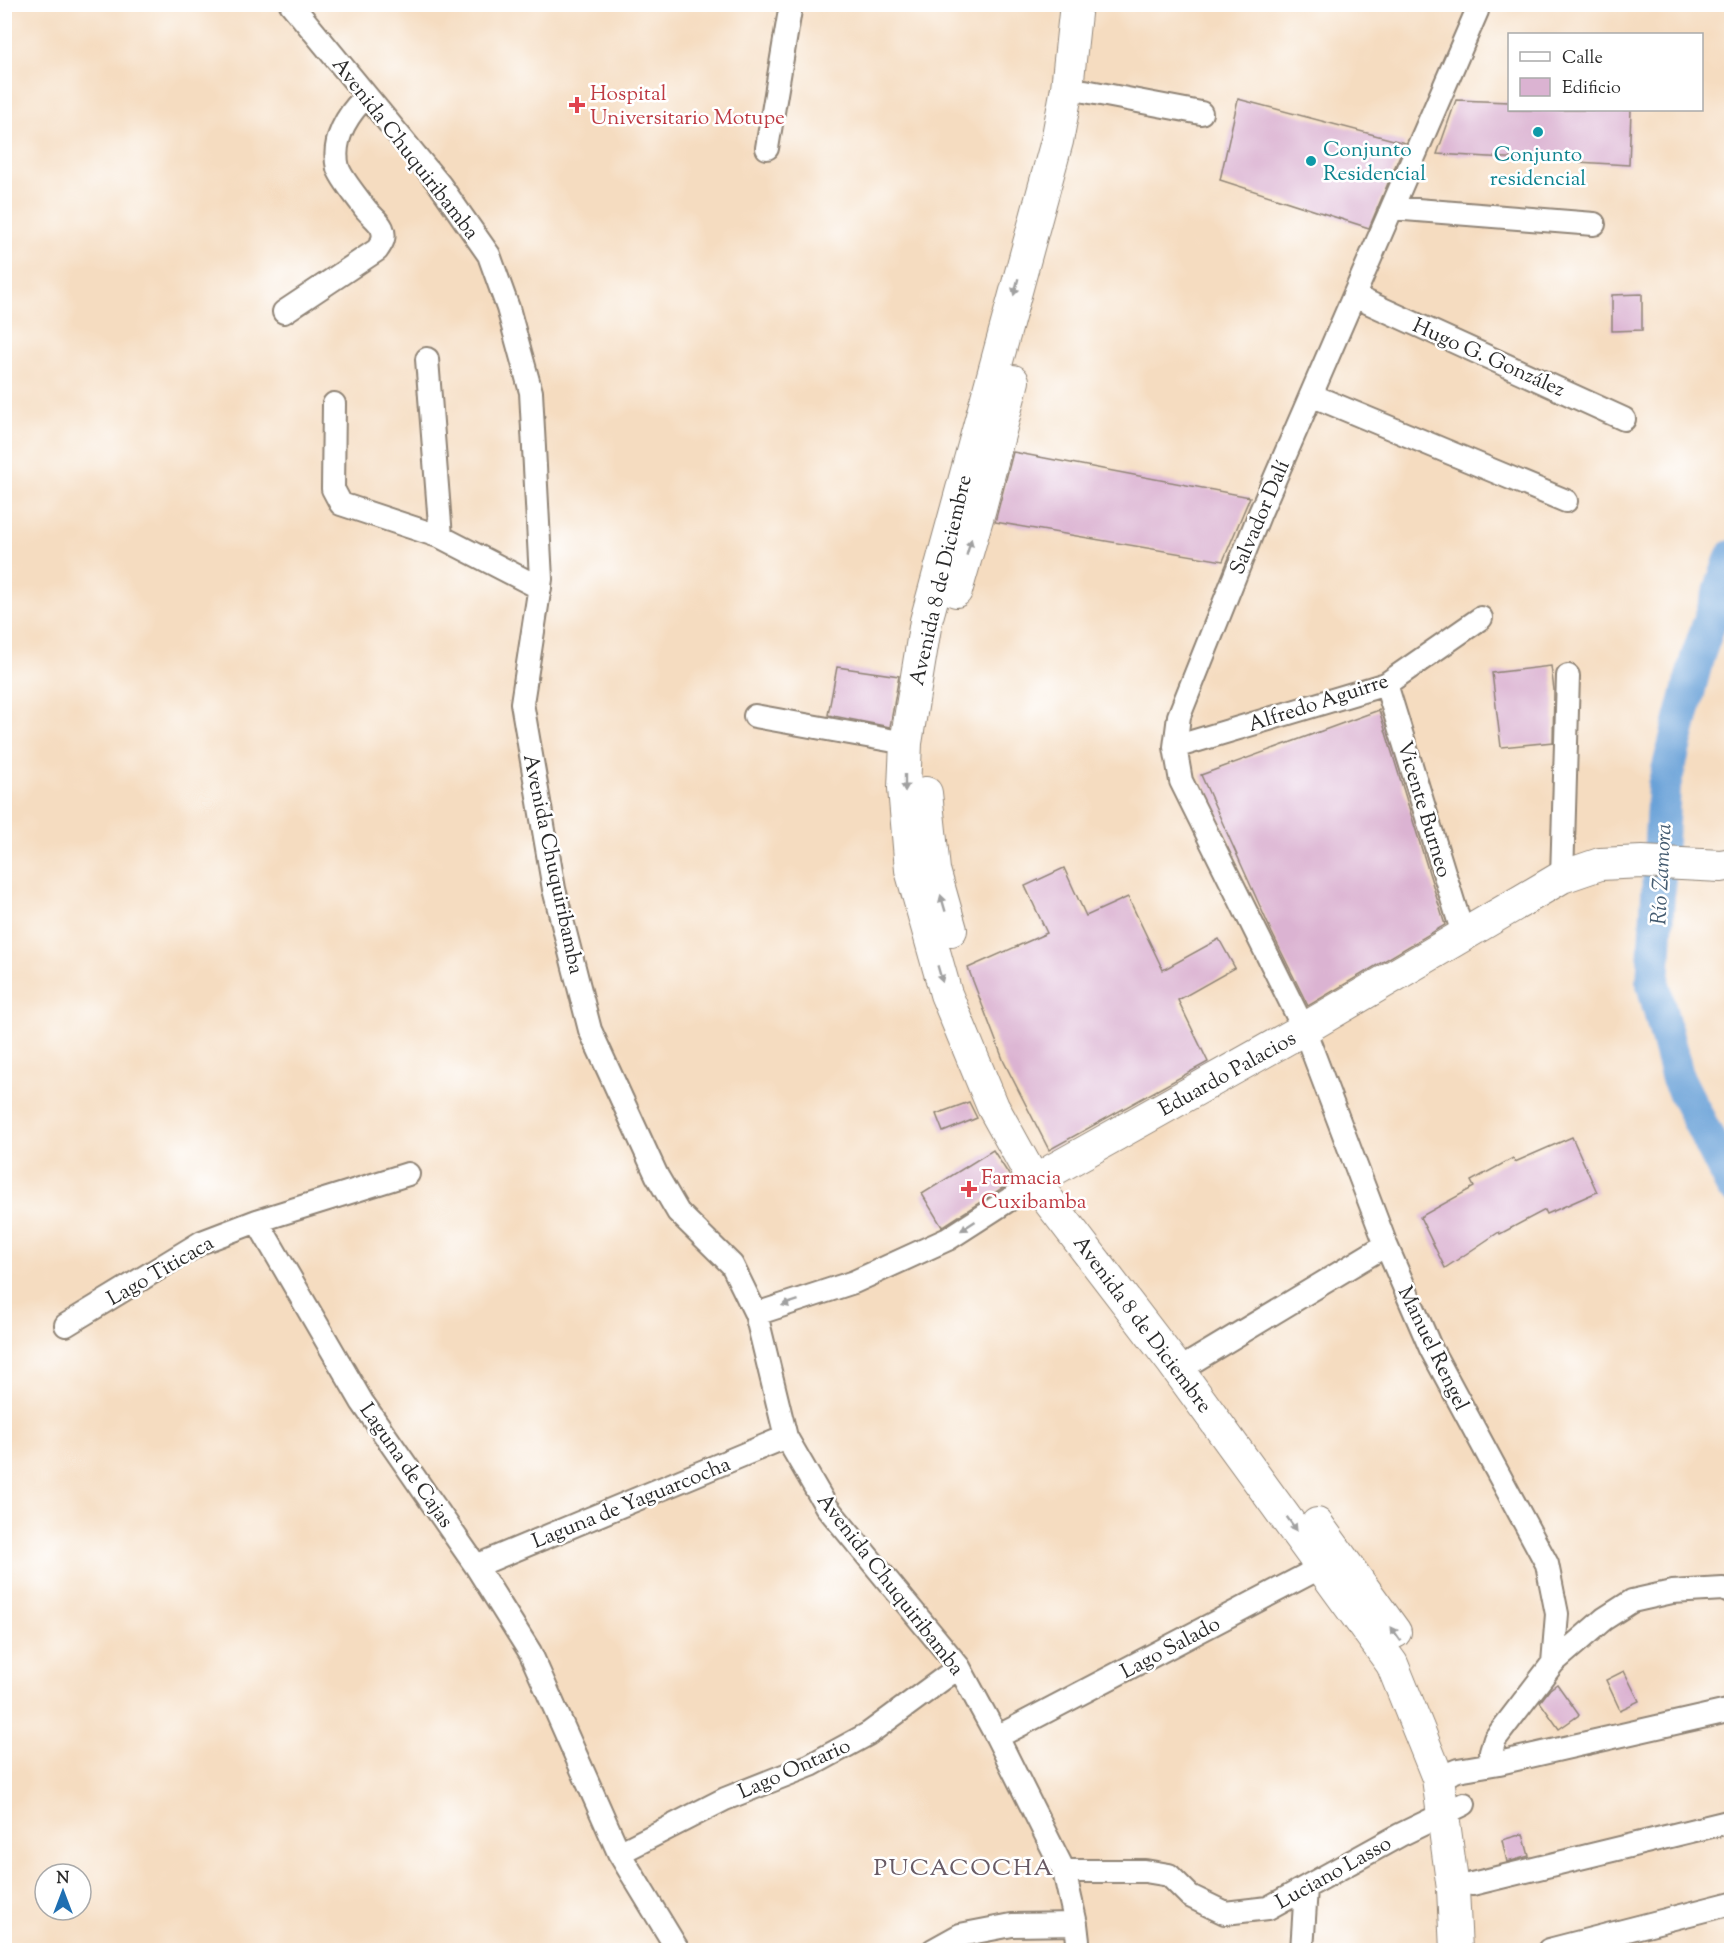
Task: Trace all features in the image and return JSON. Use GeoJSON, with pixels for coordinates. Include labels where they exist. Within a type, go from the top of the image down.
{"type":"FeatureCollection","features":[{"type":"Feature","properties":{"kind":"main road","name":"Avenida 8 de Diciembre"},"geometry":{"type":"LineString","coordinates":[[1076,4],[1067,88],[1057,141],[926,621],[906,743],[904,788],[911,870],[943,982],[993,1107],[1044,1176],[1173,1363],[1333,1562],[1410,1653],[1448,1774],[1472,1884],[1475,1950]]}},
{"type":"Feature","properties":{"kind":"main road","name":"Avenida 8 de Diciembre"},"geometry":{"type":"LineString","coordinates":[[1096,4],[1085,91],[1069,171],[980,508],[946,627],[930,720],[925,787],[934,870],[967,987],[1004,1085],[1044,1176],[1192,1362],[1333,1562]]}},
{"type":"Feature","properties":{"kind":"main road","name":"Eduardo Palacios"},"geometry":{"type":"LineString","coordinates":[[1044,1176],[1304,1029],[1562,877],[1600,864],[1642,862],[1722,867]]}},
{"type":"Feature","properties":{"kind":"main road","name":"Avenida 8 de Diciembre"},"geometry":{"type":"LineString","coordinates":[[1454,1808],[1453,1889],[1456,1950]]}},
{"type":"Feature","properties":{"kind":"street"},"geometry":{"type":"LineString","coordinates":[[767,148],[791,4]]}},
{"type":"Feature","properties":{"kind":"street","name":"Salvador Dalí"},"geometry":{"type":"LineString","coordinates":[[1304,1029],[1181,781],[1175,747],[1179,716],[1260,513],[1478,4]]}},
{"type":"Feature","properties":{"kind":"street","name":"Avenida Chuquiribamba"},"geometry":{"type":"LineString","coordinates":[[297,6],[366,96],[447,194],[489,255],[501,287],[531,392],[541,579],[522,703],[554,889],[590,1030],[657,1176],[678,1212],[732,1265],[756,1314],[786,1437],[826,1506],[959,1667],[997,1737],[1064,1871],[1076,1924],[1079,1950]]}},
{"type":"Feature","properties":{"kind":"street"},"geometry":{"type":"LineString","coordinates":[[1085,91],[1201,113]]}},
{"type":"Feature","properties":{"kind":"street"},"geometry":{"type":"LineString","coordinates":[[284,312],[378,250],[384,241],[382,228],[366,210],[338,169],[337,153],[340,134],[353,110],[366,96]]}},
{"type":"Feature","properties":{"kind":"street"},"geometry":{"type":"LineString","coordinates":[[1392,208],[1594,224]]}},
{"type":"Feature","properties":{"kind":"street","name":"Hugo G. González"},"geometry":{"type":"LineString","coordinates":[[1354,296],[1624,419]]}},
{"type":"Feature","properties":{"kind":"street"},"geometry":{"type":"LineString","coordinates":[[427,359],[441,537]]}},
{"type":"Feature","properties":{"kind":"street"},"geometry":{"type":"LineString","coordinates":[[1311,395],[1566,501]]}},
{"type":"Feature","properties":{"kind":"street"},"geometry":{"type":"LineString","coordinates":[[334,404],[333,489],[341,504],[441,537],[540,588]]}},
{"type":"Feature","properties":{"kind":"street","name":"Alfredo Aguirre"},"geometry":{"type":"LineString","coordinates":[[1175,747],[1386,684],[1481,618]]}},
{"type":"Feature","properties":{"kind":"street"},"geometry":{"type":"LineString","coordinates":[[1562,877],[1568,676]]}},
{"type":"Feature","properties":{"kind":"street","name":"Vicente Burneo"},"geometry":{"type":"LineString","coordinates":[[1386,684],[1463,934]]}},
{"type":"Feature","properties":{"kind":"street"},"geometry":{"type":"LineString","coordinates":[[755,716],[906,743]]}},
{"type":"Feature","properties":{"kind":"street","name":"Manuel Rengel"},"geometry":{"type":"LineString","coordinates":[[1304,1029],[1386,1245],[1431,1349],[1547,1564],[1557,1614],[1553,1664]]}},
{"type":"Feature","properties":{"kind":"street"},"geometry":{"type":"LineString","coordinates":[[257,1221],[408,1174]]}},
{"type":"Feature","properties":{"kind":"street","name":"Eduardo Palacios"},"geometry":{"type":"LineString","coordinates":[[756,1314],[854,1282],[948,1239],[1044,1176]]}},
{"type":"Feature","properties":{"kind":"street","name":"Lago Titicaca"},"geometry":{"type":"LineString","coordinates":[[66,1325],[202,1242],[257,1221]]}},
{"type":"Feature","properties":{"kind":"street","name":"Laguna de Cajas"},"geometry":{"type":"LineString","coordinates":[[257,1221],[363,1402],[476,1566],[530,1652],[620,1853],[678,1950]]}},
{"type":"Feature","properties":{"kind":"street"},"geometry":{"type":"LineString","coordinates":[[1192,1362],[1386,1245]]}},
{"type":"Feature","properties":{"kind":"street","name":"Laguna de Yaguarcocha"},"geometry":{"type":"LineString","coordinates":[[476,1566],[786,1437]]}},
{"type":"Feature","properties":{"kind":"street","name":"Lago Salado"},"geometry":{"type":"LineString","coordinates":[[997,1737],[1333,1562]]}},
{"type":"Feature","properties":{"kind":"street"},"geometry":{"type":"LineString","coordinates":[[1499,1763],[1493,1758],[1491,1752],[1495,1739],[1553,1664],[1604,1619],[1632,1601],[1671,1592],[1723,1589],[1731,1593]]}},
{"type":"Feature","properties":{"kind":"street","name":"Lago Ontario"},"geometry":{"type":"LineString","coordinates":[[620,1853],[725,1798],[811,1764],[868,1734],[959,1667]]}},
{"type":"Feature","properties":{"kind":"street"},"geometry":{"type":"LineString","coordinates":[[1448,1774],[1731,1710]]}},
{"type":"Feature","properties":{"kind":"street","name":"Luciano Lasso"},"geometry":{"type":"LineString","coordinates":[[1064,1871],[1144,1871],[1169,1875],[1190,1896],[1225,1913],[1268,1908],[1454,1808]]}},
{"type":"Feature","properties":{"kind":"street"},"geometry":{"type":"LineString","coordinates":[[1472,1884],[1731,1821]]}},
{"type":"Feature","properties":{"kind":"street"},"geometry":{"type":"LineString","coordinates":[[1302,1950],[1306,1888]]}},
{"type":"Feature","properties":{"kind":"street"},"geometry":{"type":"LineString","coordinates":[[1549,1950],[1731,1903]]}},
{"type":"Feature","properties":{"kind":"street"},"geometry":{"type":"LineString","coordinates":[[933,1950],[960,1935],[1012,1925],[1076,1924]]}},
{"type":"Feature","properties":{"kind":"building","name":"Conjunto Residencial"},"geometry":{"type":"Polygon","coordinates":[[[1238,99],[1405,143],[1369,228],[1220,180],[1238,99]]]}},
{"type":"Feature","properties":{"kind":"building","name":"Conjunto residencial"},"geometry":{"type":"Polygon","coordinates":[[[1456,100],[1508,102],[1508,111],[1631,111],[1629,165],[1437,154],[1456,100]]]}},
{"type":"Feature","properties":{"kind":"building"},"geometry":{"type":"Polygon","coordinates":[[[1642,294],[1642,330],[1612,331],[1612,295],[1642,294]]]}},
{"type":"Feature","properties":{"kind":"building"},"geometry":{"type":"Polygon","coordinates":[[[1013,452],[1250,497],[1223,561],[995,522],[1013,452]]]}},
{"type":"Feature","properties":{"kind":"building"},"geometry":{"type":"Polygon","coordinates":[[[1551,666],[1554,690],[1553,742],[1501,747],[1492,673],[1551,666]]]}},
{"type":"Feature","properties":{"kind":"building"},"geometry":{"type":"Polygon","coordinates":[[[837,667],[899,676],[890,727],[828,715],[837,667]]]}},
{"type":"Feature","properties":{"kind":"building"},"geometry":{"type":"Polygon","coordinates":[[[1379,710],[1445,925],[1308,1006],[1272,933],[1201,775],[1379,710]]]}},
{"type":"Feature","properties":{"kind":"building"},"geometry":{"type":"Polygon","coordinates":[[[1064,868],[1086,916],[1128,897],[1163,970],[1219,939],[1235,968],[1178,1000],[1208,1062],[1049,1150],[1004,1062],[968,968],[1047,933],[1025,886],[1064,868]]]}},
{"type":"Feature","properties":{"kind":"building"},"geometry":{"type":"Polygon","coordinates":[[[969,1102],[977,1118],[943,1132],[936,1114],[969,1102]]]}},
{"type":"Feature","properties":{"kind":"building"},"geometry":{"type":"Polygon","coordinates":[[[1572,1137],[1597,1192],[1547,1214],[1545,1210],[1500,1234],[1499,1232],[1445,1268],[1420,1217],[1474,1187],[1471,1181],[1513,1158],[1515,1162],[1572,1137]]]}},
{"type":"Feature","properties":{"kind":"building"},"geometry":{"type":"Polygon","coordinates":[[[993,1150],[1013,1181],[942,1227],[922,1194],[993,1150]]]}},
{"type":"Feature","properties":{"kind":"building"},"geometry":{"type":"Polygon","coordinates":[[[1624,1671],[1639,1701],[1620,1710],[1606,1680],[1624,1671]]]}},
{"type":"Feature","properties":{"kind":"building"},"geometry":{"type":"Polygon","coordinates":[[[1557,1684],[1579,1715],[1559,1729],[1540,1702],[1557,1684]]]}},
{"type":"Feature","properties":{"kind":"building"},"geometry":{"type":"Polygon","coordinates":[[[1523,1834],[1529,1856],[1507,1862],[1502,1840],[1523,1834]]]}},
{"type":"Feature","properties":{"kind":"waterway","name":"Río Zamora"},"geometry":{"type":"LineString","coordinates":[[1732,557],[1697,658],[1664,786],[1653,984],[1678,1079],[1732,1186]]}},
{"type":"Feature","properties":{"kind":"place","name":"Hospital Universitario Motupe"},"geometry":{"type":"Point","coordinates":[577,105]}},
{"type":"Feature","properties":{"kind":"place","name":"Conjunto residencial"},"geometry":{"type":"Point","coordinates":[1538,132]}},
{"type":"Feature","properties":{"kind":"place","name":"Conjunto Residencial"},"geometry":{"type":"Point","coordinates":[1311,161]}},
{"type":"Feature","properties":{"kind":"place","name":"Farmacia Cuxibamba"},"geometry":{"type":"Point","coordinates":[969,1189]}},
{"type":"Feature","properties":{"kind":"district","name":"PUCACOCHA"},"geometry":{"type":"Point","coordinates":[964,1867]}}]}
